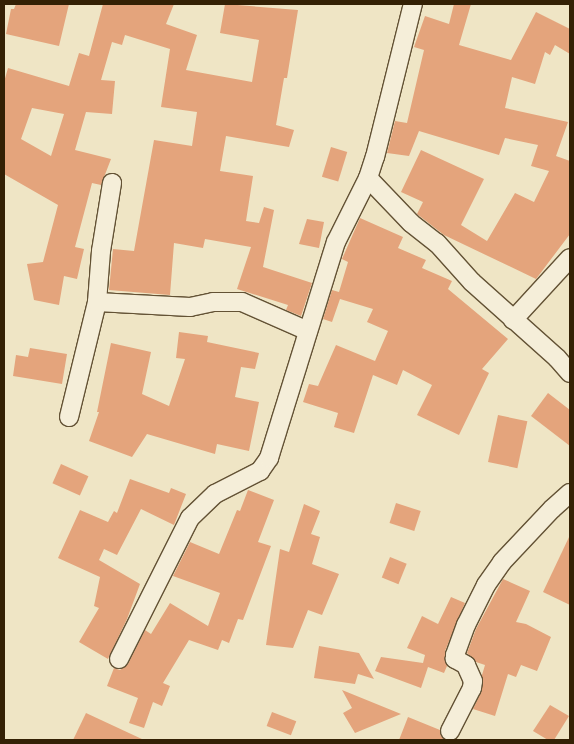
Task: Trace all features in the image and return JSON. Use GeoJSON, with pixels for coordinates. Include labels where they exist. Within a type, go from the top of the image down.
{"type":"FeatureCollection","features":[{"type":"Feature","properties":{"kind":"street"},"geometry":{"type":"LineString","coordinates":[[119,659],[190,518],[216,494],[260,471],[266,465],[336,242],[368,178],[385,120],[413,4]]}},
{"type":"Feature","properties":{"kind":"street"},"geometry":{"type":"LineString","coordinates":[[368,178],[411,223],[437,243],[472,282],[512,320],[557,358],[570,373]]}},
{"type":"Feature","properties":{"kind":"street"},"geometry":{"type":"LineString","coordinates":[[69,417],[97,302],[101,251],[112,183]]}},
{"type":"Feature","properties":{"kind":"street"},"geometry":{"type":"LineString","coordinates":[[512,320],[570,258]]}},
{"type":"Feature","properties":{"kind":"street"},"geometry":{"type":"LineString","coordinates":[[97,302],[190,307],[213,302],[242,302],[308,331]]}},
{"type":"Feature","properties":{"kind":"street"},"geometry":{"type":"LineString","coordinates":[[450,731],[472,688],[473,681],[466,665],[456,659],[454,655],[466,625],[486,585],[502,562],[552,509],[570,493]]}},
{"type":"Feature","properties":{"kind":"building"},"geometry":{"type":"Polygon","coordinates":[[[16,4],[69,4],[59,46],[6,34],[11,9],[14,9],[16,4]]]}},
{"type":"Feature","properties":{"kind":"building"},"geometry":{"type":"Polygon","coordinates":[[[103,4],[174,4],[166,24],[197,35],[186,70],[252,82],[259,40],[220,33],[225,4],[298,10],[287,78],[284,78],[276,125],[294,130],[289,147],[226,136],[220,171],[253,176],[246,221],[259,223],[264,207],[274,210],[263,267],[312,283],[301,316],[286,310],[288,305],[237,289],[251,247],[205,239],[203,248],[174,243],[170,295],[109,290],[113,249],[134,251],[154,140],[192,146],[197,112],[161,107],[170,49],[125,35],[122,45],[112,42],[101,80],[115,81],[112,114],[86,112],[75,150],[111,159],[101,185],[92,183],[75,247],[84,249],[77,279],[64,276],[59,305],[34,300],[27,264],[43,262],[58,205],[4,174],[4,82],[8,68],[69,86],[79,53],[89,56],[103,4]],[[32,108],[21,139],[51,156],[64,114],[32,108]]]}},
{"type":"Feature","properties":{"kind":"building"},"geometry":{"type":"Polygon","coordinates":[[[454,4],[471,4],[459,45],[511,60],[536,12],[570,29],[570,54],[555,45],[550,55],[545,52],[535,84],[512,77],[505,108],[568,122],[556,156],[570,161],[570,234],[536,279],[444,235],[417,214],[423,202],[401,192],[421,150],[484,179],[461,225],[487,241],[515,193],[534,202],[549,171],[531,166],[538,145],[505,138],[499,155],[419,131],[409,156],[387,153],[395,121],[407,123],[424,50],[414,47],[425,16],[449,24],[454,4]]]}},
{"type":"Feature","properties":{"kind":"building"},"geometry":{"type":"Polygon","coordinates":[[[331,147],[347,152],[338,182],[322,177],[331,147]]]}},
{"type":"Feature","properties":{"kind":"building"},"geometry":{"type":"Polygon","coordinates":[[[360,218],[403,237],[398,248],[426,260],[422,268],[452,281],[448,289],[508,339],[482,369],[489,373],[459,435],[417,415],[432,385],[403,370],[397,385],[373,375],[354,433],[334,427],[338,413],[303,402],[309,384],[318,386],[336,345],[375,361],[388,331],[367,322],[373,309],[340,299],[332,322],[323,319],[332,290],[339,292],[348,262],[342,259],[360,218]]]}},
{"type":"Feature","properties":{"kind":"building"},"geometry":{"type":"Polygon","coordinates":[[[307,219],[324,222],[319,248],[299,244],[307,219]]]}},
{"type":"Feature","properties":{"kind":"building"},"geometry":{"type":"Polygon","coordinates":[[[179,332],[208,336],[207,342],[259,353],[255,369],[241,367],[235,397],[259,402],[249,451],[217,444],[215,454],[147,434],[132,457],[89,441],[99,412],[97,412],[111,343],[151,352],[142,394],[169,406],[185,359],[176,358],[179,332]]]}},
{"type":"Feature","properties":{"kind":"building"},"geometry":{"type":"Polygon","coordinates":[[[30,348],[67,354],[62,384],[13,376],[16,355],[28,357],[30,348]]]}},
{"type":"Feature","properties":{"kind":"building"},"geometry":{"type":"Polygon","coordinates":[[[548,393],[570,410],[570,446],[531,416],[548,393]]]}},
{"type":"Feature","properties":{"kind":"building"},"geometry":{"type":"Polygon","coordinates":[[[498,415],[527,421],[517,468],[488,462],[498,415]]]}},
{"type":"Feature","properties":{"kind":"building"},"geometry":{"type":"Polygon","coordinates":[[[61,464],[88,476],[80,495],[52,483],[61,464]]]}},
{"type":"Feature","properties":{"kind":"building"},"geometry":{"type":"Polygon","coordinates":[[[130,479],[169,493],[171,488],[186,494],[174,525],[141,509],[117,555],[104,549],[99,560],[140,584],[127,619],[108,659],[79,642],[99,608],[94,606],[100,577],[58,558],[80,510],[108,522],[114,511],[117,513],[130,479]]]}},
{"type":"Feature","properties":{"kind":"building"},"geometry":{"type":"Polygon","coordinates":[[[248,490],[274,500],[258,542],[271,546],[243,620],[238,619],[229,643],[222,640],[218,650],[189,640],[163,683],[170,686],[162,706],[153,702],[144,728],[129,723],[138,698],[107,686],[114,668],[120,670],[128,664],[145,630],[151,634],[170,603],[208,626],[220,593],[173,576],[190,542],[219,554],[237,510],[240,511],[248,490]]]}},
{"type":"Feature","properties":{"kind":"building"},"geometry":{"type":"Polygon","coordinates":[[[396,503],[421,511],[414,531],[390,523],[396,503]]]}},
{"type":"Feature","properties":{"kind":"building"},"geometry":{"type":"Polygon","coordinates":[[[304,504],[320,511],[311,534],[320,537],[312,564],[339,574],[322,615],[308,610],[293,648],[266,645],[280,549],[289,552],[304,504]]]}},
{"type":"Feature","properties":{"kind":"building"},"geometry":{"type":"Polygon","coordinates":[[[570,535],[570,605],[543,592],[570,535]]]}},
{"type":"Feature","properties":{"kind":"building"},"geometry":{"type":"Polygon","coordinates":[[[390,557],[407,564],[398,584],[382,577],[390,557]]]}},
{"type":"Feature","properties":{"kind":"building"},"geometry":{"type":"Polygon","coordinates":[[[503,579],[530,591],[516,622],[526,624],[551,637],[537,671],[521,665],[516,677],[508,674],[495,716],[473,709],[482,690],[482,675],[485,665],[476,662],[467,653],[476,629],[503,579]]]}},
{"type":"Feature","properties":{"kind":"building"},"geometry":{"type":"Polygon","coordinates":[[[451,597],[465,603],[445,651],[447,666],[444,673],[428,667],[421,688],[375,671],[381,657],[423,663],[425,655],[407,648],[422,616],[438,624],[451,597]]]}},
{"type":"Feature","properties":{"kind":"building"},"geometry":{"type":"Polygon","coordinates":[[[319,646],[359,653],[374,679],[358,674],[355,684],[314,678],[319,646]]]}},
{"type":"Feature","properties":{"kind":"building"},"geometry":{"type":"Polygon","coordinates":[[[342,690],[401,714],[355,733],[343,713],[352,708],[342,690]]]}},
{"type":"Feature","properties":{"kind":"building"},"geometry":{"type":"Polygon","coordinates":[[[550,705],[569,716],[554,740],[548,740],[533,731],[550,705]]]}},
{"type":"Feature","properties":{"kind":"building"},"geometry":{"type":"Polygon","coordinates":[[[272,712],[296,721],[291,735],[267,726],[272,712]]]}},
{"type":"Feature","properties":{"kind":"building"},"geometry":{"type":"Polygon","coordinates":[[[86,713],[144,740],[73,740],[86,713]]]}},
{"type":"Feature","properties":{"kind":"building"},"geometry":{"type":"Polygon","coordinates":[[[408,717],[440,730],[441,736],[445,740],[399,740],[408,717]]]}}]}
